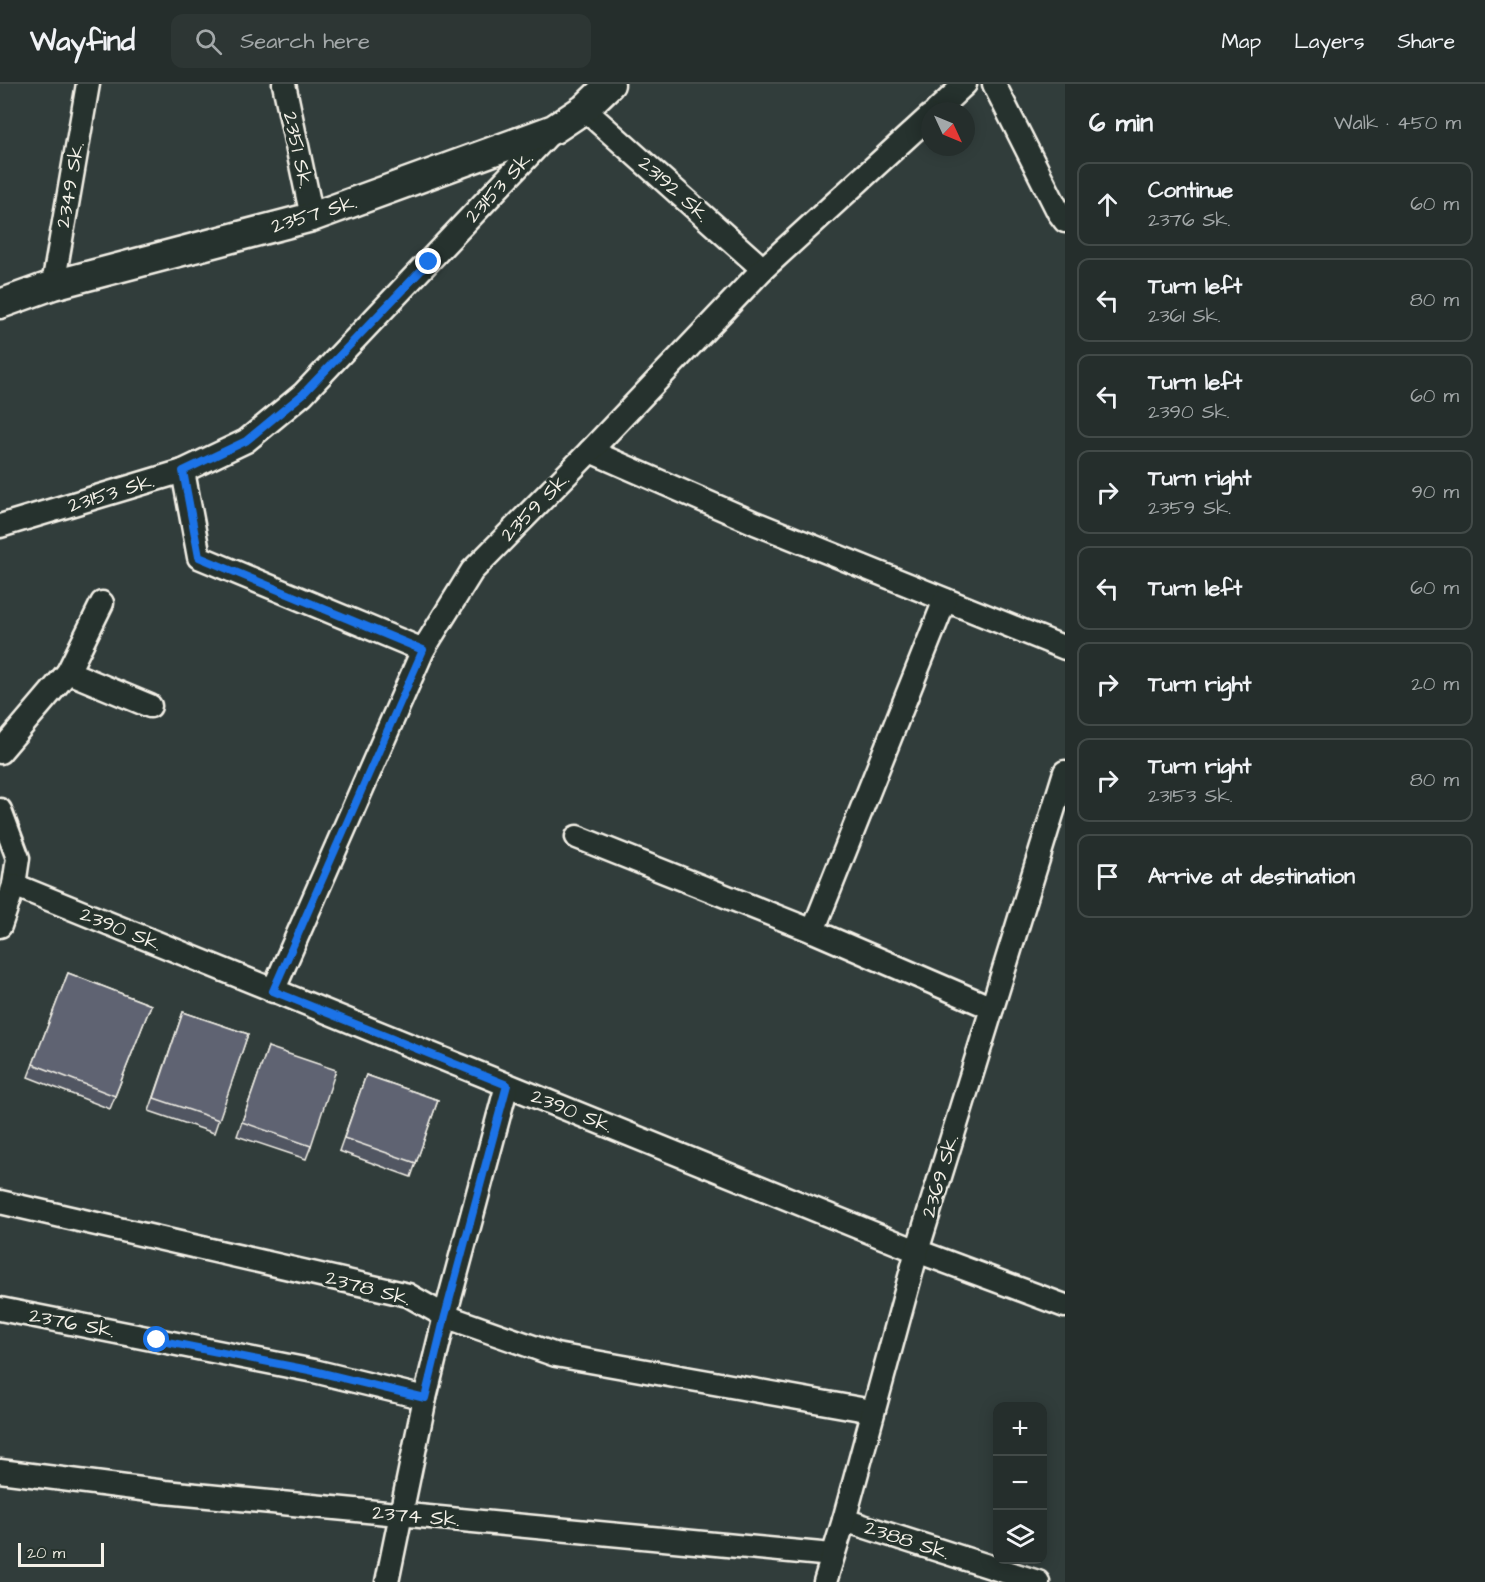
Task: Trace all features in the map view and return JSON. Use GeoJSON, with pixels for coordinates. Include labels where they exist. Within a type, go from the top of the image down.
{"type":"FeatureCollection","features":[{"type":"Feature","properties":{"kind":"street","name":"2349 Sk."},"geometry":{"type":"LineString","coordinates":[[53,285],[88,84]]}},
{"type":"Feature","properties":{"kind":"street","name":"2351 Sk."},"geometry":{"type":"LineString","coordinates":[[284,84],[312,217]]}},
{"type":"Feature","properties":{"kind":"street","name":"2357 Sk."},"geometry":{"type":"LineString","coordinates":[[0,304],[53,285],[312,217],[554,129],[584,109],[610,84]]}},
{"type":"Feature","properties":{"kind":"street"},"geometry":{"type":"LineString","coordinates":[[946,102],[965,84]]}},
{"type":"Feature","properties":{"kind":"street"},"geometry":{"type":"LineString","coordinates":[[994,84],[1065,221]]}},
{"type":"Feature","properties":{"kind":"street","name":"23192 Sk."},"geometry":{"type":"LineString","coordinates":[[584,109],[763,268]]}},
{"type":"Feature","properties":{"kind":"street","name":"2359 Sk."},"geometry":{"type":"LineString","coordinates":[[273,991],[423,650],[472,571],[590,451],[763,268],[921,124]]}},
{"type":"Feature","properties":{"kind":"street","name":"23153 Sk."},"geometry":{"type":"LineString","coordinates":[[0,526],[183,471],[246,441],[303,394],[554,129]]}},
{"type":"Feature","properties":{"kind":"street"},"geometry":{"type":"LineString","coordinates":[[590,451],[755,523],[1065,648]]}},
{"type":"Feature","properties":{"kind":"street"},"geometry":{"type":"LineString","coordinates":[[183,471],[199,557],[423,650]]}},
{"type":"Feature","properties":{"kind":"street"},"geometry":{"type":"LineString","coordinates":[[813,931],[945,600]]}},
{"type":"Feature","properties":{"kind":"street"},"geometry":{"type":"LineString","coordinates":[[0,752],[68,672],[102,603]]}},
{"type":"Feature","properties":{"kind":"street"},"geometry":{"type":"LineString","coordinates":[[68,672],[150,705]]}},
{"type":"Feature","properties":{"kind":"street","name":"2369 Sk."},"geometry":{"type":"LineString","coordinates":[[825,1582],[917,1251],[1065,772]]}},
{"type":"Feature","properties":{"kind":"street"},"geometry":{"type":"LineString","coordinates":[[0,810],[18,858],[14,885],[0,926]]}},
{"type":"Feature","properties":{"kind":"street"},"geometry":{"type":"LineString","coordinates":[[576,837],[813,931],[992,1008]]}},
{"type":"Feature","properties":{"kind":"street","name":"2390 Sk."},"geometry":{"type":"LineString","coordinates":[[14,885],[917,1251],[1065,1306]]}},
{"type":"Feature","properties":{"kind":"street"},"geometry":{"type":"LineString","coordinates":[[387,1582],[425,1398],[507,1085]]}},
{"type":"Feature","properties":{"kind":"street","name":"2378 Sk."},"geometry":{"type":"LineString","coordinates":[[0,1202],[408,1295],[445,1316],[556,1354],[872,1411]]}},
{"type":"Feature","properties":{"kind":"street","name":"2376 Sk."},"geometry":{"type":"LineString","coordinates":[[0,1309],[314,1371],[425,1398]]}},
{"type":"Feature","properties":{"kind":"street","name":"2374 Sk."},"geometry":{"type":"LineString","coordinates":[[0,1471],[165,1492],[832,1555]]}},
{"type":"Feature","properties":{"kind":"street","name":"2388 Sk."},"geometry":{"type":"LineString","coordinates":[[844,1520],[1038,1582]]}},
{"type":"Feature","properties":{"kind":"building"},"geometry":{"type":"Polygon","coordinates":[[[68,973],[151,1005],[115,1096],[33,1064],[68,973]]]}},
{"type":"Feature","properties":{"kind":"building"},"geometry":{"type":"Polygon","coordinates":[[[183,1012],[248,1034],[219,1120],[154,1098],[183,1012]]]}},
{"type":"Feature","properties":{"kind":"building"},"geometry":{"type":"Polygon","coordinates":[[[268,1047],[336,1070],[311,1146],[242,1122],[268,1047]]]}},
{"type":"Feature","properties":{"kind":"building"},"geometry":{"type":"Polygon","coordinates":[[[366,1075],[438,1100],[416,1163],[344,1138],[366,1075]]]}},
{"type":"Feature","properties":{"kind":"route"},"geometry":{"type":"LineString","coordinates":[[157,1340],[314,1371],[425,1398],[507,1085],[273,991],[423,650],[199,557],[183,471],[246,441],[303,394],[429,262]]}}]}
